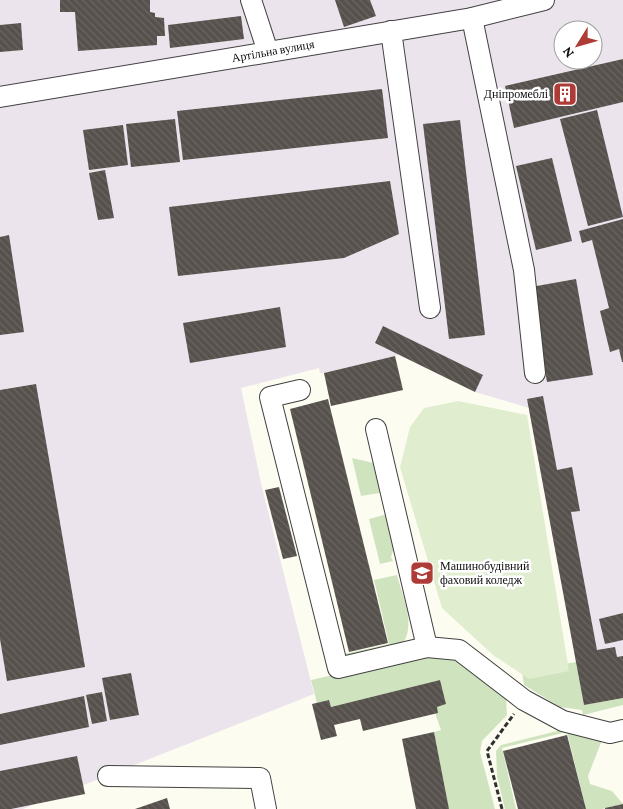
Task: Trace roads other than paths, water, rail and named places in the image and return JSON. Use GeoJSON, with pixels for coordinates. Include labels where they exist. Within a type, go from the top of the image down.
{"type":"FeatureCollection","features":[{"type":"Feature","properties":{"kind":"street"},"geometry":{"type":"LineString","coordinates":[[251,0],[268,52]]}},
{"type":"Feature","properties":{"kind":"street","name":"Артільна вулиця"},"geometry":{"type":"LineString","coordinates":[[0,97],[472,18],[544,0]]}},
{"type":"Feature","properties":{"kind":"street"},"geometry":{"type":"LineString","coordinates":[[472,18],[524,270],[535,373]]}},
{"type":"Feature","properties":{"kind":"street"},"geometry":{"type":"LineString","coordinates":[[391,31],[430,308]]}},
{"type":"Feature","properties":{"kind":"street"},"geometry":{"type":"LineString","coordinates":[[300,390],[270,397],[338,668],[427,646],[459,650],[524,700],[563,721],[610,733],[623,730]]}},
{"type":"Feature","properties":{"kind":"street"},"geometry":{"type":"LineString","coordinates":[[376,428],[427,646]]}},
{"type":"Feature","properties":{"kind":"street"},"geometry":{"type":"LineString","coordinates":[[108,776],[260,778],[266,809]]}},
{"type":"Feature","properties":{"kind":"place","name":"Дніпромеблі"},"geometry":{"type":"Point","coordinates":[565,94]}},
{"type":"Feature","properties":{"kind":"place","name":"Машинобудівний фаховий коледж"},"geometry":{"type":"Point","coordinates":[422,573]}}]}
